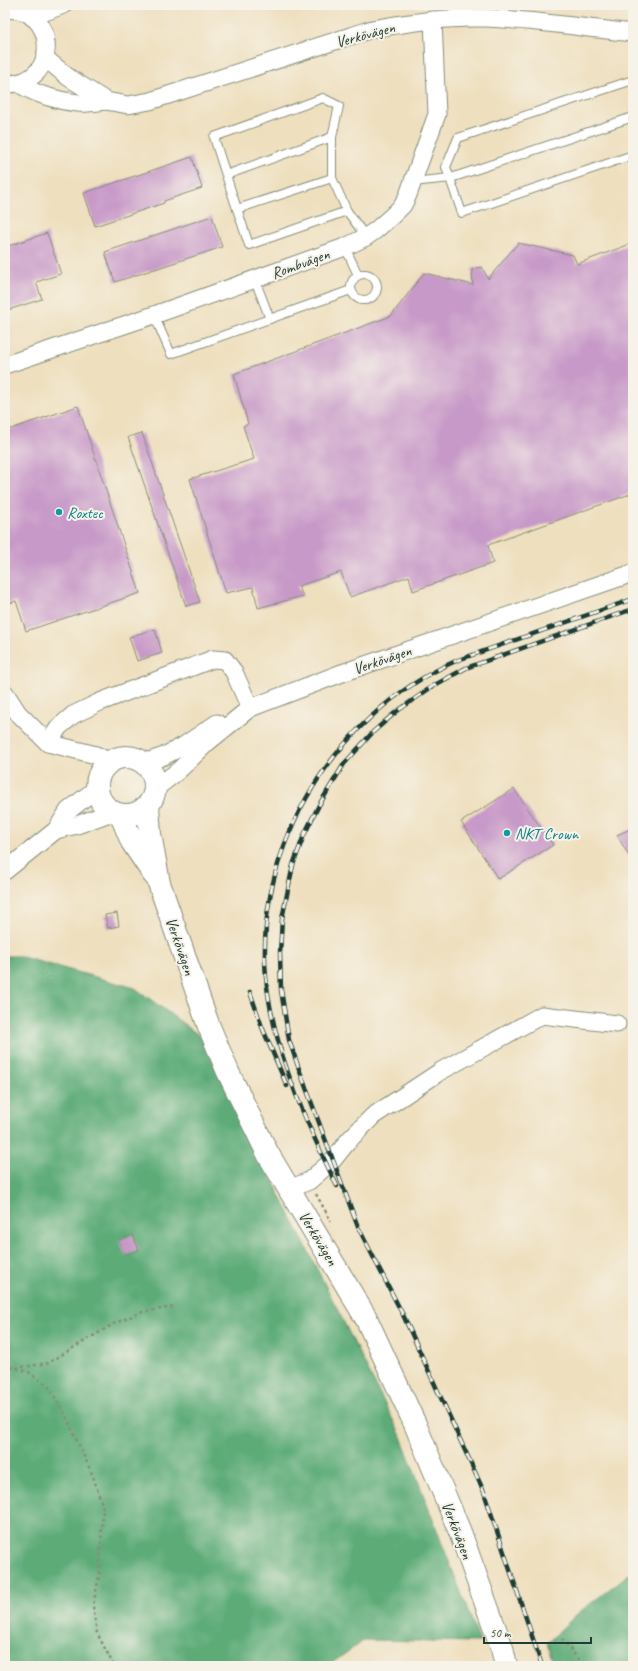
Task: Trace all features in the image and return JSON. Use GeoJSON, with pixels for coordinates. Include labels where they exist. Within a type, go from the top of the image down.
{"type":"FeatureCollection","features":[{"type":"Feature","properties":{"kind":"main road"},"geometry":{"type":"LineString","coordinates":[[144,763],[127,757],[118,758],[110,762],[100,773],[97,788],[101,802],[116,814],[132,842],[159,883]]}},
{"type":"Feature","properties":{"kind":"main road","name":"Verkövägen"},"geometry":{"type":"LineString","coordinates":[[144,763],[153,774],[150,834],[159,883],[208,1024],[228,1072],[268,1154],[366,1318],[415,1424],[460,1532],[502,1648],[506,1666]]}},
{"type":"Feature","properties":{"kind":"main road","name":"Verkövägen"},"geometry":{"type":"LineString","coordinates":[[116,814],[136,814],[152,797]]}},
{"type":"Feature","properties":{"kind":"street"},"geometry":{"type":"LineString","coordinates":[[32,17],[63,5]]}},
{"type":"Feature","properties":{"kind":"street"},"geometry":{"type":"LineString","coordinates":[[5,10],[21,11],[37,21],[44,32],[47,45],[45,58],[35,74],[11,84]]}},
{"type":"Feature","properties":{"kind":"street","name":"Verkövägen"},"geometry":{"type":"LineString","coordinates":[[11,84],[78,103],[106,102],[128,105],[150,101],[372,29],[433,20],[485,18],[633,33]]}},
{"type":"Feature","properties":{"kind":"street","name":"Rombvägen"},"geometry":{"type":"LineString","coordinates":[[5,365],[255,280],[345,247],[366,237],[390,218],[403,205],[437,114],[433,20]]}},
{"type":"Feature","properties":{"kind":"street","name":"Verkövägen"},"geometry":{"type":"LineString","coordinates":[[45,58],[68,77],[106,102]]}},
{"type":"Feature","properties":{"kind":"street","name":"Verkövägen"},"geometry":{"type":"LineString","coordinates":[[152,797],[208,742],[250,708],[342,673],[633,573]]}},
{"type":"Feature","properties":{"kind":"street"},"geometry":{"type":"LineString","coordinates":[[48,743],[59,727],[73,715],[100,702],[214,659],[225,660],[234,672],[250,708],[215,723],[183,746],[144,763]]}},
{"type":"Feature","properties":{"kind":"street"},"geometry":{"type":"LineString","coordinates":[[5,693],[18,713],[48,743],[96,756],[110,762]]}},
{"type":"Feature","properties":{"kind":"street","name":"Verkövägen"},"geometry":{"type":"LineString","coordinates":[[5,870],[56,830],[68,811],[97,788]]}},
{"type":"Feature","properties":{"kind":"street","name":"Verkövägen"},"geometry":{"type":"LineString","coordinates":[[56,830],[116,814]]}},
{"type":"Feature","properties":{"kind":"street"},"geometry":{"type":"LineString","coordinates":[[289,1189],[309,1181],[332,1160],[373,1116],[441,1071],[542,1015],[617,1024]]}},
{"type":"Feature","properties":{"kind":"lane"},"geometry":{"type":"LineString","coordinates":[[633,80],[458,138],[446,167],[462,212],[633,156]]}},
{"type":"Feature","properties":{"kind":"lane"},"geometry":{"type":"LineString","coordinates":[[347,211],[249,245],[214,136],[323,98],[339,106],[332,137],[332,178],[347,211],[366,237]]}},
{"type":"Feature","properties":{"kind":"lane"},"geometry":{"type":"LineString","coordinates":[[412,182],[451,178],[633,117]]}},
{"type":"Feature","properties":{"kind":"lane"},"geometry":{"type":"LineString","coordinates":[[226,175],[332,137]]}},
{"type":"Feature","properties":{"kind":"lane"},"geometry":{"type":"LineString","coordinates":[[237,209],[332,178]]}},
{"type":"Feature","properties":{"kind":"lane"},"geometry":{"type":"LineString","coordinates":[[345,247],[358,275]]}},
{"type":"Feature","properties":{"kind":"lane"},"geometry":{"type":"LineString","coordinates":[[367,273],[375,279],[377,283],[376,293],[370,298],[361,300],[353,294],[351,290],[352,281],[358,275],[367,273]]}},
{"type":"Feature","properties":{"kind":"lane"},"geometry":{"type":"LineString","coordinates":[[255,280],[270,319]]}},
{"type":"Feature","properties":{"kind":"lane"},"geometry":{"type":"LineString","coordinates":[[154,315],[171,354],[351,290]]}},
{"type":"Feature","properties":{"kind":"path"},"geometry":{"type":"LineString","coordinates":[[14,1368],[48,1363],[113,1324],[142,1312],[174,1307]]}},
{"type":"Feature","properties":{"kind":"path"},"geometry":{"type":"LineString","coordinates":[[5,1366],[28,1371],[49,1387],[66,1416],[93,1476],[103,1508],[99,1576],[93,1606],[97,1633],[114,1666]]}},
{"type":"Feature","properties":{"kind":"path"},"geometry":{"type":"LineString","coordinates":[[562,1639],[584,1666]]}},
{"type":"Feature","properties":{"kind":"green space"},"geometry":{"type":"Polygon","coordinates":[[[5,956],[19,956],[135,988],[200,1036],[400,1434],[480,1642],[364,1640],[328,1666],[5,1666],[5,956]]]}},
{"type":"Feature","properties":{"kind":"green space"},"geometry":{"type":"Polygon","coordinates":[[[633,1571],[633,1666],[554,1666],[547,1643],[577,1614],[633,1571]]]}},
{"type":"Feature","properties":{"kind":"building"},"geometry":{"type":"Polygon","coordinates":[[[192,157],[202,188],[164,201],[164,203],[95,226],[84,193],[192,157]]]}},
{"type":"Feature","properties":{"kind":"building"},"geometry":{"type":"Polygon","coordinates":[[[212,216],[222,247],[115,282],[105,252],[212,216]]]}},
{"type":"Feature","properties":{"kind":"building"},"geometry":{"type":"Polygon","coordinates":[[[47,233],[61,274],[36,282],[42,299],[5,311],[5,247],[47,233]]]}},
{"type":"Feature","properties":{"kind":"building"},"geometry":{"type":"Polygon","coordinates":[[[518,243],[573,255],[577,264],[633,243],[633,493],[488,545],[493,563],[413,591],[409,576],[350,597],[341,572],[298,586],[303,596],[258,608],[253,587],[226,593],[190,479],[254,459],[243,426],[248,424],[234,374],[391,316],[424,273],[473,285],[472,269],[482,267],[488,279],[518,243]]]}},
{"type":"Feature","properties":{"kind":"building","name":"Roxtec"},"geometry":{"type":"Polygon","coordinates":[[[78,406],[140,593],[26,631],[16,601],[5,605],[5,431],[78,406]]]}},
{"type":"Feature","properties":{"kind":"building"},"geometry":{"type":"Polygon","coordinates":[[[142,433],[200,602],[186,606],[128,437],[142,433]]]}},
{"type":"Feature","properties":{"kind":"building"},"geometry":{"type":"Polygon","coordinates":[[[155,629],[162,653],[137,661],[129,637],[155,629]]]}},
{"type":"Feature","properties":{"kind":"building","name":"NKT Crown"},"geometry":{"type":"Polygon","coordinates":[[[514,789],[553,845],[498,879],[461,822],[514,789]]]}},
{"type":"Feature","properties":{"kind":"building"},"geometry":{"type":"Polygon","coordinates":[[[633,828],[633,863],[617,835],[633,828]]]}},
{"type":"Feature","properties":{"kind":"building"},"geometry":{"type":"Polygon","coordinates":[[[117,913],[119,926],[108,928],[105,915],[117,913]]]}},
{"type":"Feature","properties":{"kind":"building"},"geometry":{"type":"Polygon","coordinates":[[[133,1235],[139,1250],[125,1255],[119,1240],[133,1235]]]}},
{"type":"Feature","properties":{"kind":"railway"},"geometry":{"type":"LineString","coordinates":[[337,1186],[296,1095],[280,1048],[269,1000],[265,947],[270,896],[284,846],[306,798],[335,755],[371,717],[412,685],[458,660],[633,599]]}},
{"type":"Feature","properties":{"kind":"railway"},"geometry":{"type":"LineString","coordinates":[[542,1666],[484,1492],[404,1317],[358,1227],[299,1069],[289,1040],[281,990],[280,953],[282,919],[293,865],[304,835],[319,805],[344,764],[373,732],[396,712],[433,686],[466,668],[633,609]]}},
{"type":"Feature","properties":{"kind":"railway"},"geometry":{"type":"LineString","coordinates":[[250,992],[262,1027],[287,1086]]}},
{"type":"Feature","properties":{"kind":"place","name":"Roxtec"},"geometry":{"type":"Point","coordinates":[59,512]}},
{"type":"Feature","properties":{"kind":"place","name":"NKT Crown"},"geometry":{"type":"Point","coordinates":[507,833]}}]}
